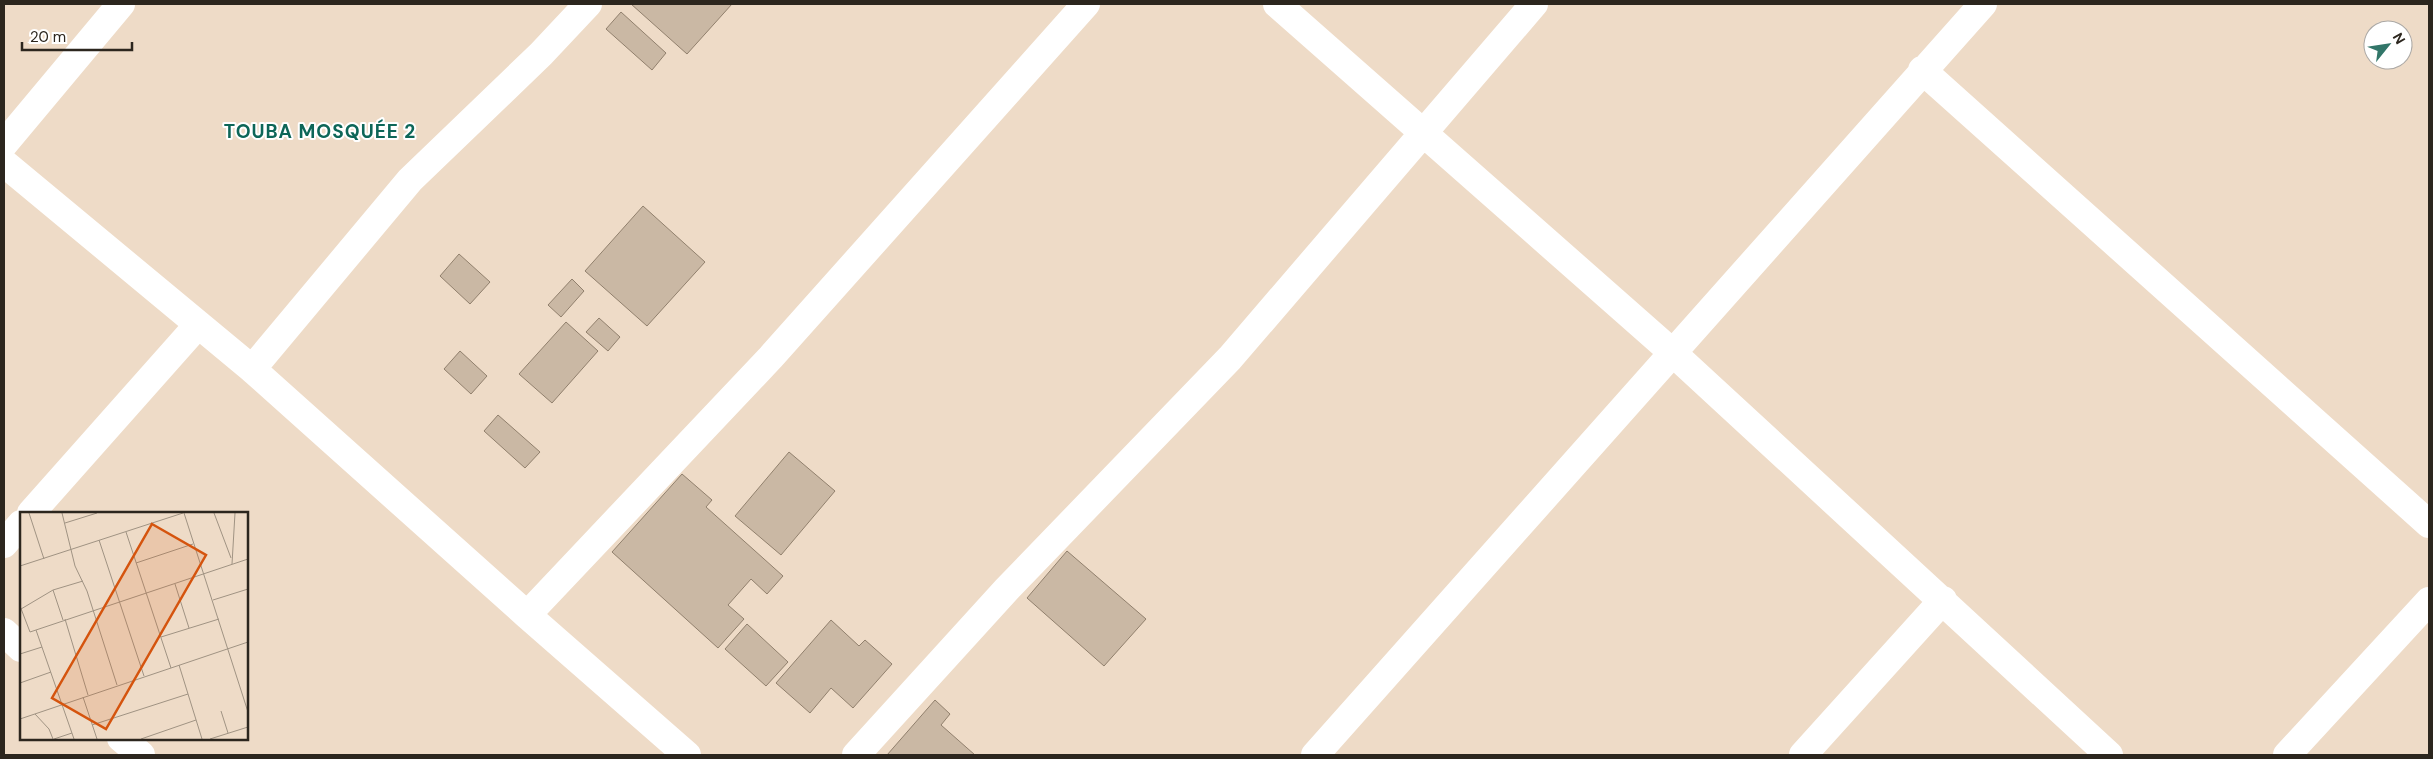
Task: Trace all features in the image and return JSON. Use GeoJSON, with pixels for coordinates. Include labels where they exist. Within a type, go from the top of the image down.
{"type":"FeatureCollection","features":[{"type":"Feature","properties":{"kind":"street"},"geometry":{"type":"LineString","coordinates":[[4,144],[121,4]]}},
{"type":"Feature","properties":{"kind":"street"},"geometry":{"type":"LineString","coordinates":[[252,369],[410,180],[541,54],[588,4]]}},
{"type":"Feature","properties":{"kind":"street"},"geometry":{"type":"LineString","coordinates":[[527,615],[771,357],[1086,4]]}},
{"type":"Feature","properties":{"kind":"street"},"geometry":{"type":"LineString","coordinates":[[1278,4],[1673,353],[2109,755]]}},
{"type":"Feature","properties":{"kind":"street"},"geometry":{"type":"LineString","coordinates":[[856,755],[1007,589],[1230,358],[1534,4]]}},
{"type":"Feature","properties":{"kind":"street"},"geometry":{"type":"LineString","coordinates":[[1315,755],[1922,70],[1983,4]]}},
{"type":"Feature","properties":{"kind":"street"},"geometry":{"type":"LineString","coordinates":[[1922,70],[2429,524]]}},
{"type":"Feature","properties":{"kind":"street"},"geometry":{"type":"LineString","coordinates":[[4,163],[197,326],[252,369],[527,615],[688,755]]}},
{"type":"Feature","properties":{"kind":"street"},"geometry":{"type":"LineString","coordinates":[[32,512],[197,326]]}},
{"type":"Feature","properties":{"kind":"street"},"geometry":{"type":"LineString","coordinates":[[4,544],[20,525]]}},
{"type":"Feature","properties":{"kind":"street"},"geometry":{"type":"LineString","coordinates":[[1803,755],[1942,600]]}},
{"type":"Feature","properties":{"kind":"street"},"geometry":{"type":"LineString","coordinates":[[2287,755],[2429,600]]}},
{"type":"Feature","properties":{"kind":"street"},"geometry":{"type":"LineString","coordinates":[[4,632],[20,647]]}},
{"type":"Feature","properties":{"kind":"street"},"geometry":{"type":"LineString","coordinates":[[123,739],[141,755]]}},
{"type":"Feature","properties":{"kind":"building"},"geometry":{"type":"Polygon","coordinates":[[[631,4],[732,4],[687,54],[631,4]]]}},
{"type":"Feature","properties":{"kind":"building"},"geometry":{"type":"Polygon","coordinates":[[[621,12],[666,53],[652,70],[606,29],[621,12]]]}},
{"type":"Feature","properties":{"kind":"building"},"geometry":{"type":"Polygon","coordinates":[[[643,206],[705,262],[647,326],[585,271],[643,206]]]}},
{"type":"Feature","properties":{"kind":"building"},"geometry":{"type":"Polygon","coordinates":[[[459,254],[490,282],[470,304],[440,276],[459,254]]]}},
{"type":"Feature","properties":{"kind":"building"},"geometry":{"type":"Polygon","coordinates":[[[572,279],[584,291],[561,317],[548,305],[572,279]]]}},
{"type":"Feature","properties":{"kind":"building"},"geometry":{"type":"Polygon","coordinates":[[[599,318],[620,337],[608,351],[586,332],[599,318]]]}},
{"type":"Feature","properties":{"kind":"building"},"geometry":{"type":"Polygon","coordinates":[[[566,322],[598,351],[552,403],[519,374],[566,322]]]}},
{"type":"Feature","properties":{"kind":"building"},"geometry":{"type":"Polygon","coordinates":[[[460,351],[487,376],[471,394],[444,369],[460,351]]]}},
{"type":"Feature","properties":{"kind":"building"},"geometry":{"type":"Polygon","coordinates":[[[498,415],[540,452],[525,468],[484,431],[498,415]]]}},
{"type":"Feature","properties":{"kind":"building"},"geometry":{"type":"Polygon","coordinates":[[[789,452],[835,491],[781,555],[735,516],[789,452]]]}},
{"type":"Feature","properties":{"kind":"building"},"geometry":{"type":"Polygon","coordinates":[[[682,474],[712,500],[706,507],[783,576],[767,594],[751,579],[728,605],[744,619],[718,648],[612,552],[682,474]]]}},
{"type":"Feature","properties":{"kind":"building"},"geometry":{"type":"Polygon","coordinates":[[[1067,551],[1146,619],[1104,666],[1027,598],[1067,551]]]}},
{"type":"Feature","properties":{"kind":"building"},"geometry":{"type":"Polygon","coordinates":[[[831,620],[859,646],[865,640],[892,664],[853,708],[831,688],[810,713],[776,683],[831,620]]]}},
{"type":"Feature","properties":{"kind":"building"},"geometry":{"type":"Polygon","coordinates":[[[747,624],[788,662],[766,686],[725,649],[747,624]]]}},
{"type":"Feature","properties":{"kind":"building"},"geometry":{"type":"Polygon","coordinates":[[[935,700],[950,714],[941,725],[975,755],[887,755],[935,700]]]}},
{"type":"Feature","properties":{"kind":"district","name":"TOUBA MOSQUÉE 2"},"geometry":{"type":"Point","coordinates":[320,131]}}]}
